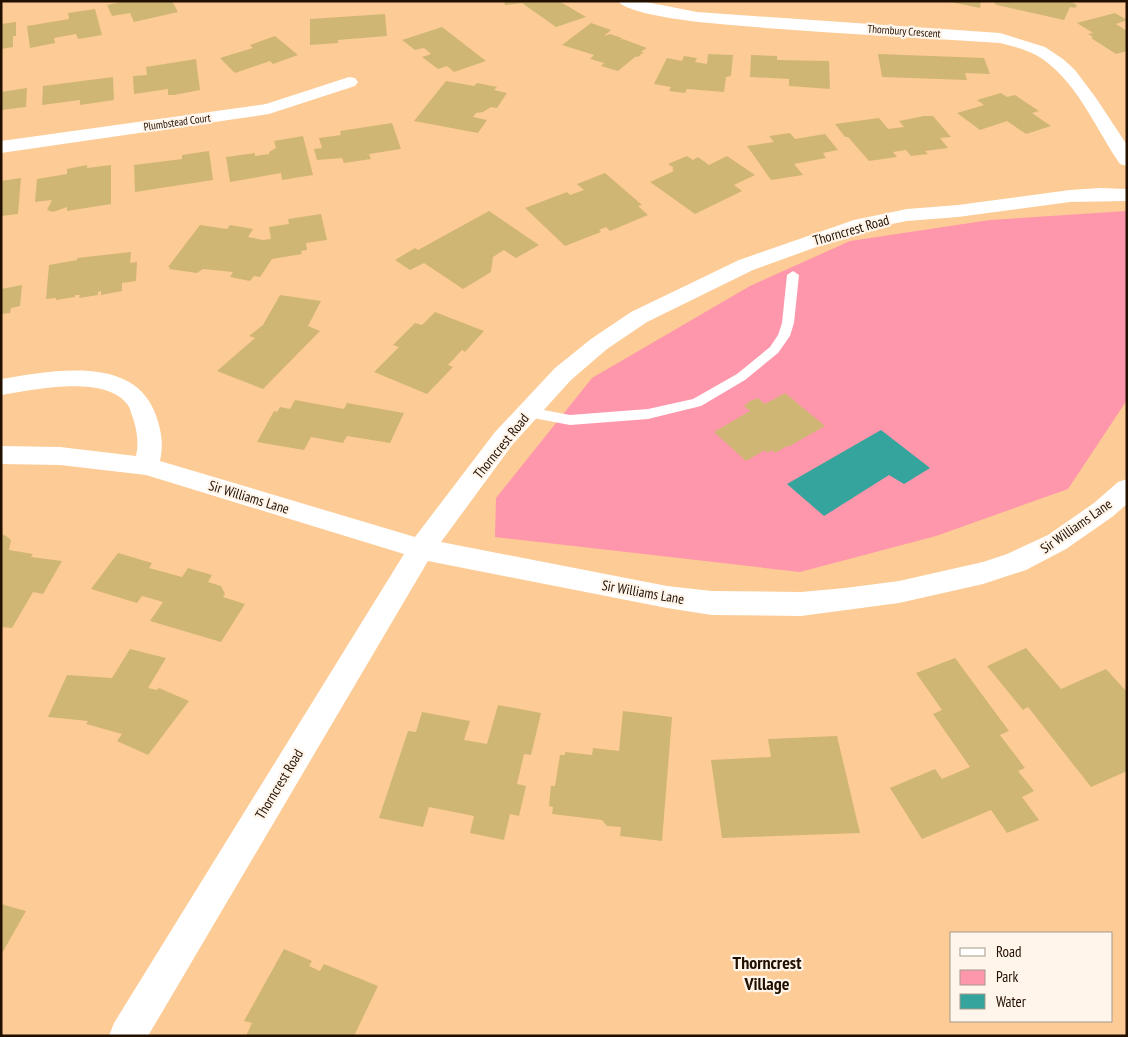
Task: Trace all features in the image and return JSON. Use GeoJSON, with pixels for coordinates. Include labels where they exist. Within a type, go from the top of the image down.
{"type":"FeatureCollection","features":[{"type":"Feature","properties":{"kind":"street","name":"Thornbury Crescent"},"geometry":{"type":"LineString","coordinates":[[626,1],[642,7],[697,17],[1000,38],[1030,47],[1044,53],[1068,72],[1127,160]]}},
{"type":"Feature","properties":{"kind":"street","name":"Plumbstead Court"},"geometry":{"type":"LineString","coordinates":[[1,147],[270,109],[348,82]]}},
{"type":"Feature","properties":{"kind":"street","name":"Thorncrest Road"},"geometry":{"type":"LineString","coordinates":[[127,1036],[421,549],[504,438],[563,374],[599,344],[639,317],[746,265],[861,224],[907,215],[958,211],[1070,196],[1127,195]]}},
{"type":"Feature","properties":{"kind":"street"},"geometry":{"type":"LineString","coordinates":[[1,387],[77,378],[104,381],[122,388],[134,396],[140,404],[149,429],[152,441],[146,466]]}},
{"type":"Feature","properties":{"kind":"street","name":"Sir Williams Lane"},"geometry":{"type":"LineString","coordinates":[[1,455],[60,456],[146,466],[421,549],[667,597],[712,602],[801,604],[899,592],[982,573],[1016,562],[1057,542],[1103,510],[1127,489]]}},
{"type":"Feature","properties":{"kind":"lane"},"geometry":{"type":"LineString","coordinates":[[528,412],[570,420],[648,414],[698,403],[741,377],[774,350],[784,336],[788,323],[793,276]]}},
{"type":"Feature","properties":{"kind":"green space"},"geometry":{"type":"Polygon","coordinates":[[[1127,211],[1127,400],[1068,489],[936,536],[800,572],[495,537],[496,498],[592,378],[750,286],[850,241],[990,220],[1127,211]]]}},
{"type":"Feature","properties":{"kind":"water"},"geometry":{"type":"Polygon","coordinates":[[[881,430],[930,468],[904,484],[889,475],[824,516],[787,484],[881,430]]]}},
{"type":"Feature","properties":{"kind":"building"},"geometry":{"type":"Polygon","coordinates":[[[125,1],[172,1],[178,12],[134,22],[130,13],[112,16],[107,5],[125,1]]]}},
{"type":"Feature","properties":{"kind":"building"},"geometry":{"type":"Polygon","coordinates":[[[504,1],[559,1],[586,17],[556,27],[522,3],[505,5],[504,1]]]}},
{"type":"Feature","properties":{"kind":"building"},"geometry":{"type":"Polygon","coordinates":[[[946,1],[981,1],[980,8],[946,1]]]}},
{"type":"Feature","properties":{"kind":"building"},"geometry":{"type":"Polygon","coordinates":[[[995,1],[1069,1],[1077,5],[1075,8],[1070,7],[1064,20],[997,5],[994,3],[995,1]]]}},
{"type":"Feature","properties":{"kind":"building"},"geometry":{"type":"Polygon","coordinates":[[[95,9],[102,35],[78,39],[76,34],[54,38],[55,43],[30,48],[27,26],[69,19],[68,13],[95,9]]]}},
{"type":"Feature","properties":{"kind":"building"},"geometry":{"type":"Polygon","coordinates":[[[1115,13],[1127,20],[1116,24],[1127,31],[1127,51],[1116,54],[1091,38],[1093,37],[1088,34],[1093,33],[1077,23],[1115,13]]]}},
{"type":"Feature","properties":{"kind":"building"},"geometry":{"type":"Polygon","coordinates":[[[385,14],[387,36],[338,40],[338,43],[310,45],[310,19],[385,14]]]}},
{"type":"Feature","properties":{"kind":"building"},"geometry":{"type":"Polygon","coordinates":[[[16,22],[16,36],[13,36],[13,47],[1,49],[1,24],[16,22]]]}},
{"type":"Feature","properties":{"kind":"building"},"geometry":{"type":"Polygon","coordinates":[[[591,23],[611,30],[604,36],[610,34],[622,38],[620,40],[623,39],[647,48],[641,52],[644,53],[639,55],[641,56],[635,57],[618,71],[601,66],[604,63],[590,59],[594,55],[562,45],[591,23]]]}},
{"type":"Feature","properties":{"kind":"building"},"geometry":{"type":"Polygon","coordinates":[[[442,27],[486,61],[454,72],[447,66],[438,69],[422,57],[431,54],[424,48],[415,50],[402,40],[442,27]]]}},
{"type":"Feature","properties":{"kind":"building"},"geometry":{"type":"Polygon","coordinates":[[[275,36],[298,55],[273,64],[270,61],[235,73],[220,58],[253,48],[250,45],[275,36]]]}},
{"type":"Feature","properties":{"kind":"building"},"geometry":{"type":"Polygon","coordinates":[[[708,54],[733,55],[731,76],[726,77],[724,92],[687,89],[685,93],[669,91],[671,87],[654,84],[667,58],[682,61],[684,56],[697,58],[695,62],[707,64],[708,54]]]}},
{"type":"Feature","properties":{"kind":"building"},"geometry":{"type":"Polygon","coordinates":[[[878,54],[984,58],[990,74],[965,73],[967,80],[882,77],[878,54]]]}},
{"type":"Feature","properties":{"kind":"building"},"geometry":{"type":"Polygon","coordinates":[[[751,55],[777,56],[777,60],[829,61],[830,89],[789,86],[789,79],[750,77],[751,55]]]}},
{"type":"Feature","properties":{"kind":"building"},"geometry":{"type":"Polygon","coordinates":[[[196,59],[200,90],[174,95],[168,95],[168,89],[134,94],[133,76],[147,75],[146,67],[196,59]]]}},
{"type":"Feature","properties":{"kind":"building"},"geometry":{"type":"Polygon","coordinates":[[[113,77],[114,100],[80,105],[80,100],[42,105],[43,86],[113,77]]]}},
{"type":"Feature","properties":{"kind":"building"},"geometry":{"type":"Polygon","coordinates":[[[446,81],[474,86],[477,83],[497,87],[494,90],[507,93],[497,108],[491,107],[483,112],[476,113],[473,117],[487,120],[478,133],[414,121],[446,81]]]}},
{"type":"Feature","properties":{"kind":"building"},"geometry":{"type":"Polygon","coordinates":[[[27,88],[26,107],[1,110],[1,92],[27,88]]]}},
{"type":"Feature","properties":{"kind":"building"},"geometry":{"type":"Polygon","coordinates":[[[1001,93],[1007,97],[1015,95],[1039,111],[1032,113],[1051,126],[1026,134],[1007,121],[980,130],[957,113],[984,105],[977,100],[1001,93]]]}},
{"type":"Feature","properties":{"kind":"building"},"geometry":{"type":"Polygon","coordinates":[[[933,116],[951,137],[940,138],[948,148],[925,151],[928,154],[911,156],[906,150],[893,152],[897,157],[869,161],[835,124],[879,118],[888,129],[904,127],[899,121],[933,116]]]}},
{"type":"Feature","properties":{"kind":"building"},"geometry":{"type":"Polygon","coordinates":[[[392,123],[401,149],[369,154],[371,159],[344,163],[342,158],[317,160],[314,149],[322,148],[319,138],[341,135],[340,131],[392,123]]]}},
{"type":"Feature","properties":{"kind":"building"},"geometry":{"type":"Polygon","coordinates":[[[790,133],[795,139],[825,134],[838,150],[823,153],[826,158],[794,164],[803,175],[771,180],[747,146],[774,142],[769,136],[790,133]]]}},
{"type":"Feature","properties":{"kind":"building"},"geometry":{"type":"Polygon","coordinates":[[[303,136],[313,175],[282,180],[281,173],[230,182],[226,157],[255,153],[255,156],[269,154],[269,152],[276,148],[274,141],[303,136]]]}},
{"type":"Feature","properties":{"kind":"building"},"geometry":{"type":"Polygon","coordinates":[[[209,151],[213,180],[135,192],[134,165],[182,159],[182,155],[209,151]]]}},
{"type":"Feature","properties":{"kind":"building"},"geometry":{"type":"Polygon","coordinates":[[[687,156],[693,160],[698,157],[709,165],[727,156],[755,175],[734,185],[742,191],[695,214],[650,182],[674,171],[672,169],[674,168],[668,164],[687,156]]]}},
{"type":"Feature","properties":{"kind":"building"},"geometry":{"type":"Polygon","coordinates":[[[87,165],[87,168],[111,165],[111,204],[67,211],[67,207],[53,212],[47,210],[52,200],[35,202],[37,179],[67,174],[67,169],[87,165]]]}},
{"type":"Feature","properties":{"kind":"building"},"geometry":{"type":"Polygon","coordinates":[[[605,173],[642,205],[638,206],[648,215],[610,231],[606,227],[599,230],[601,232],[565,246],[525,208],[567,192],[570,195],[584,190],[577,184],[605,173]]]}},
{"type":"Feature","properties":{"kind":"building"},"geometry":{"type":"Polygon","coordinates":[[[21,178],[18,214],[1,216],[1,181],[21,178]]]}},
{"type":"Feature","properties":{"kind":"building"},"geometry":{"type":"Polygon","coordinates":[[[489,211],[539,245],[516,258],[504,250],[493,257],[491,272],[463,289],[424,263],[410,270],[395,260],[415,248],[418,250],[489,211]]]}},
{"type":"Feature","properties":{"kind":"building"},"geometry":{"type":"Polygon","coordinates":[[[321,214],[327,240],[306,243],[307,250],[301,251],[302,254],[272,259],[260,277],[254,276],[250,281],[230,277],[233,272],[203,269],[197,273],[169,269],[170,267],[168,267],[200,225],[227,229],[230,225],[253,229],[248,237],[263,240],[271,239],[269,227],[289,224],[288,219],[321,214]]]}},
{"type":"Feature","properties":{"kind":"building"},"geometry":{"type":"Polygon","coordinates":[[[131,252],[130,263],[137,262],[136,281],[122,283],[122,291],[101,295],[101,291],[98,292],[98,295],[79,298],[80,295],[56,300],[56,298],[46,299],[49,265],[77,260],[77,258],[131,252]]]}},
{"type":"Feature","properties":{"kind":"building"},"geometry":{"type":"Polygon","coordinates":[[[22,285],[20,306],[11,308],[10,313],[1,314],[1,289],[22,285]]]}},
{"type":"Feature","properties":{"kind":"building"},"geometry":{"type":"Polygon","coordinates":[[[280,295],[321,301],[308,326],[320,331],[263,389],[217,371],[255,338],[249,336],[263,325],[280,295]]]}},
{"type":"Feature","properties":{"kind":"building"},"geometry":{"type":"Polygon","coordinates":[[[435,312],[484,331],[465,352],[462,350],[448,365],[453,367],[427,394],[374,372],[399,347],[393,345],[415,323],[422,325],[435,312]]]}},
{"type":"Feature","properties":{"kind":"building"},"geometry":{"type":"Polygon","coordinates":[[[785,393],[825,426],[775,453],[772,450],[767,453],[765,450],[746,461],[714,432],[750,411],[744,406],[750,401],[758,398],[765,404],[785,393]]]}},
{"type":"Feature","properties":{"kind":"building"},"geometry":{"type":"Polygon","coordinates":[[[295,400],[344,409],[347,403],[404,413],[390,443],[347,436],[343,443],[311,437],[304,450],[257,442],[274,411],[277,412],[280,407],[290,409],[295,400]]]}},
{"type":"Feature","properties":{"kind":"building"},"geometry":{"type":"Polygon","coordinates":[[[1,534],[11,540],[9,550],[33,554],[31,557],[62,561],[43,594],[33,592],[12,628],[1,627],[1,534]]]}},
{"type":"Feature","properties":{"kind":"building"},"geometry":{"type":"Polygon","coordinates":[[[118,553],[152,563],[149,568],[182,577],[188,568],[212,575],[208,582],[221,586],[225,594],[223,597],[245,604],[221,642],[150,621],[163,602],[142,596],[137,603],[91,589],[118,553]]]}},
{"type":"Feature","properties":{"kind":"building"},"geometry":{"type":"Polygon","coordinates":[[[1026,648],[1061,689],[1106,669],[1127,692],[1127,771],[1091,787],[1028,707],[1023,710],[987,666],[1026,648]]]}},
{"type":"Feature","properties":{"kind":"building"},"geometry":{"type":"Polygon","coordinates":[[[130,649],[166,658],[148,688],[157,690],[159,688],[189,701],[148,755],[117,741],[122,734],[86,724],[88,721],[48,717],[67,675],[112,678],[130,649]]]}},
{"type":"Feature","properties":{"kind":"building"},"geometry":{"type":"Polygon","coordinates":[[[955,658],[1009,731],[1000,735],[1025,768],[1018,771],[1034,791],[1022,797],[1039,820],[1007,833],[991,810],[922,839],[890,788],[935,769],[942,779],[970,767],[933,714],[942,710],[916,673],[955,658]]]}},
{"type":"Feature","properties":{"kind":"building"},"geometry":{"type":"Polygon","coordinates":[[[498,705],[541,713],[531,755],[524,754],[517,784],[526,786],[519,816],[510,814],[504,840],[470,833],[474,816],[429,807],[423,827],[379,818],[408,731],[416,732],[422,712],[470,721],[464,740],[487,744],[498,705]]]}},
{"type":"Feature","properties":{"kind":"building"},"geometry":{"type":"Polygon","coordinates":[[[623,711],[672,717],[662,841],[620,836],[621,827],[607,826],[602,820],[552,814],[553,807],[549,806],[551,786],[555,786],[560,755],[565,755],[565,752],[592,755],[593,748],[619,751],[623,711]]]}},
{"type":"Feature","properties":{"kind":"building"},"geometry":{"type":"Polygon","coordinates":[[[837,736],[860,833],[722,838],[711,760],[771,757],[768,739],[837,736]]]}},
{"type":"Feature","properties":{"kind":"building"},"geometry":{"type":"Polygon","coordinates":[[[1,904],[26,911],[1,955],[1,904]]]}},
{"type":"Feature","properties":{"kind":"building"},"geometry":{"type":"Polygon","coordinates":[[[284,949],[312,961],[309,966],[320,971],[324,964],[378,986],[354,1036],[246,1036],[252,1023],[244,1021],[284,949]]]}},
{"type":"Feature","properties":{"kind":"district","name":"Thorncrest Village"},"geometry":{"type":"Point","coordinates":[767,973]}}]}
